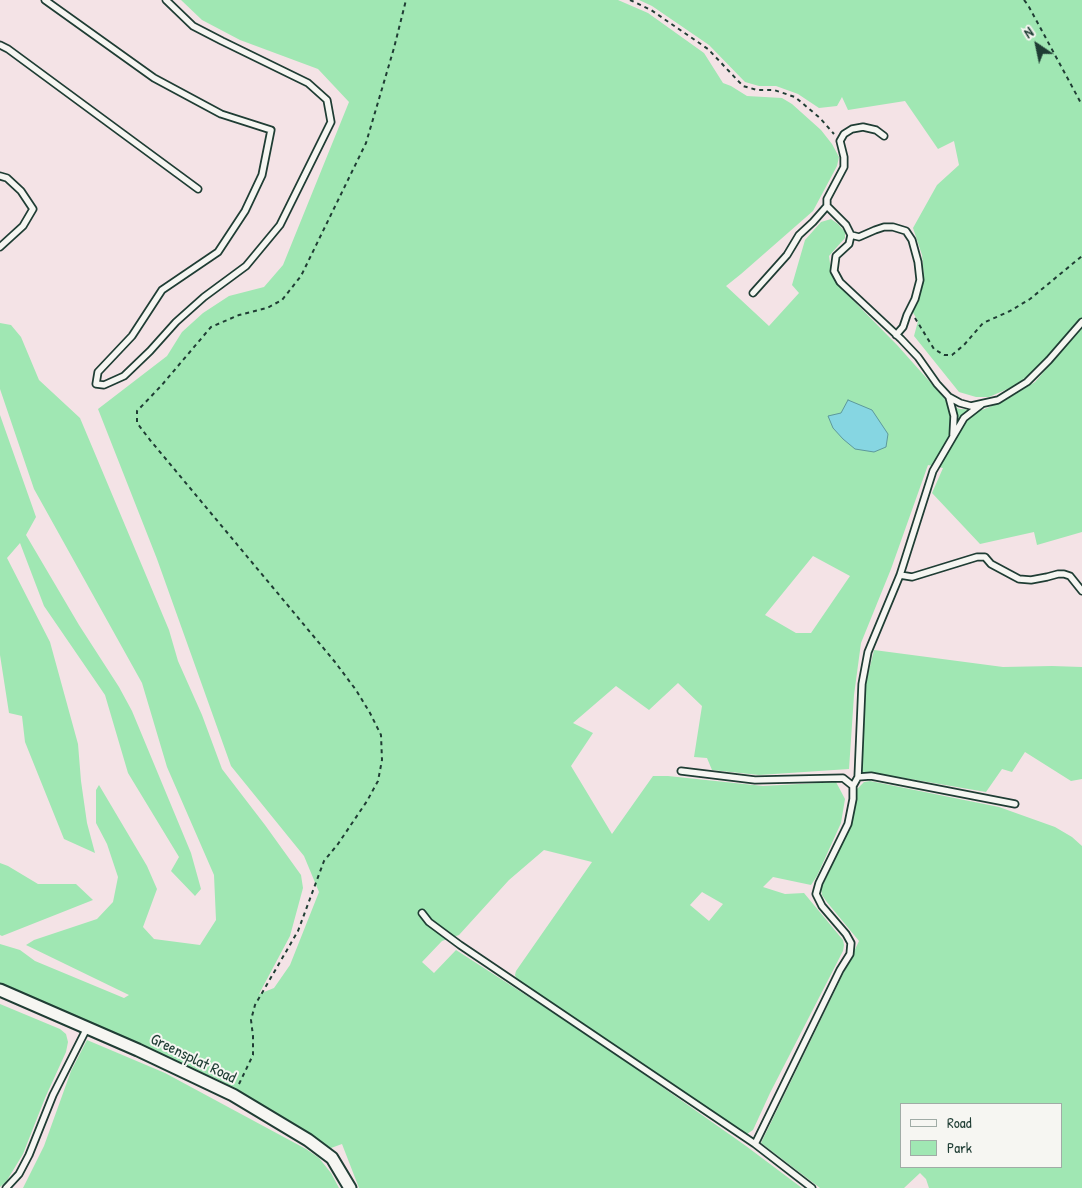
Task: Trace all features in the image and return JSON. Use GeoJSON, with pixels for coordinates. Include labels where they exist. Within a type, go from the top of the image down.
{"type":"FeatureCollection","features":[{"type":"Feature","properties":{"kind":"street","name":"Greensplat Road"},"geometry":{"type":"LineString","coordinates":[[0,990],[138,1050],[233,1096],[308,1140],[332,1158],[350,1188]]}},
{"type":"Feature","properties":{"kind":"lane"},"geometry":{"type":"LineString","coordinates":[[45,0],[154,78],[221,114],[271,130],[262,175],[245,211],[234,228],[218,252],[162,290],[132,336],[98,372],[96,384],[104,385],[124,376],[176,322],[204,297],[246,266],[280,225],[331,122],[328,100],[308,83],[193,26],[166,0]]}},
{"type":"Feature","properties":{"kind":"lane"},"geometry":{"type":"LineString","coordinates":[[0,45],[198,188]]}},
{"type":"Feature","properties":{"kind":"lane"},"geometry":{"type":"LineString","coordinates":[[753,293],[786,255],[799,236],[827,206],[827,199],[844,167],[844,157],[840,141],[844,134],[852,129],[863,128],[876,130],[884,136]]}},
{"type":"Feature","properties":{"kind":"lane"},"geometry":{"type":"LineString","coordinates":[[0,176],[7,178],[21,190],[33,210],[23,226],[0,247]]}},
{"type":"Feature","properties":{"kind":"lane"},"geometry":{"type":"LineString","coordinates":[[827,206],[846,225],[851,235],[849,244],[836,256],[834,271],[840,282],[918,357],[937,384],[949,397],[960,403],[970,406],[998,400],[1027,382],[1082,322]]}},
{"type":"Feature","properties":{"kind":"lane"},"geometry":{"type":"LineString","coordinates":[[851,235],[859,236],[884,227],[893,227],[906,231],[912,240],[918,262],[920,280],[915,299],[903,327],[896,335]]}},
{"type":"Feature","properties":{"kind":"lane"},"geometry":{"type":"LineString","coordinates":[[949,397],[954,416],[953,437]]}},
{"type":"Feature","properties":{"kind":"lane"},"geometry":{"type":"LineString","coordinates":[[754,1144],[840,970],[850,954],[851,943],[846,934],[822,906],[816,894],[848,824],[853,786],[858,777],[862,684],[868,652],[900,575],[933,471],[964,418],[982,404]]}},
{"type":"Feature","properties":{"kind":"lane"},"geometry":{"type":"LineString","coordinates":[[900,575],[912,577],[977,557],[985,557],[991,564],[1019,579],[1047,578],[1058,574],[1070,576],[1082,591]]}},
{"type":"Feature","properties":{"kind":"lane"},"geometry":{"type":"LineString","coordinates":[[681,771],[755,780],[843,778],[853,786]]}},
{"type":"Feature","properties":{"kind":"lane"},"geometry":{"type":"LineString","coordinates":[[858,777],[871,776],[1015,804]]}},
{"type":"Feature","properties":{"kind":"lane"},"geometry":{"type":"LineString","coordinates":[[422,913],[429,922],[460,945],[754,1144],[812,1188]]}},
{"type":"Feature","properties":{"kind":"lane"},"geometry":{"type":"LineString","coordinates":[[6,1188],[19,1174],[29,1155],[54,1095],[87,1028]]}},
{"type":"Feature","properties":{"kind":"path"},"geometry":{"type":"LineString","coordinates":[[233,1096],[253,1055],[251,1020],[255,1005],[298,931],[324,861],[348,830],[378,781],[382,760],[381,735],[356,690],[335,662],[150,440],[138,423],[137,411],[211,327],[239,315],[267,308],[282,300],[301,276],[366,143],[406,0]]}},
{"type":"Feature","properties":{"kind":"path"},"geometry":{"type":"LineString","coordinates":[[630,0],[651,10],[708,49],[742,86],[757,90],[774,90],[795,97],[820,118],[840,141]]}},
{"type":"Feature","properties":{"kind":"path"},"geometry":{"type":"LineString","coordinates":[[1024,0],[1082,105]]}},
{"type":"Feature","properties":{"kind":"path"},"geometry":{"type":"LineString","coordinates":[[907,315],[913,315],[934,349],[944,355],[952,355],[964,345],[983,323],[1010,311],[1030,299],[1082,256]]}},
{"type":"Feature","properties":{"kind":"green space"},"geometry":{"type":"Polygon","coordinates":[[[181,0],[618,0],[648,13],[704,53],[723,83],[747,96],[782,98],[792,104],[821,130],[839,157],[837,166],[813,211],[726,286],[769,326],[799,293],[792,285],[805,240],[821,222],[831,219],[845,232],[845,238],[829,256],[831,271],[838,285],[898,346],[946,400],[959,409],[982,410],[1004,401],[1035,382],[1058,355],[1012,387],[989,397],[976,397],[959,392],[914,336],[918,321],[912,311],[924,277],[922,255],[913,228],[937,185],[959,165],[954,141],[938,149],[905,101],[848,110],[842,97],[837,106],[819,108],[798,94],[776,86],[759,86],[745,82],[709,45],[652,6],[639,0],[1082,0],[1082,532],[1037,545],[1034,532],[980,544],[932,493],[943,468],[928,465],[891,569],[861,643],[854,695],[849,769],[759,775],[712,770],[707,758],[694,757],[702,706],[678,683],[649,710],[616,686],[573,723],[593,733],[571,766],[612,834],[653,776],[763,786],[836,782],[845,799],[841,823],[811,885],[773,877],[763,887],[785,894],[804,893],[843,940],[844,945],[843,951],[753,1130],[747,1134],[517,980],[516,971],[592,862],[544,850],[509,880],[459,935],[442,941],[422,962],[434,973],[456,950],[631,1065],[802,1188],[359,1188],[342,1144],[331,1148],[223,1082],[0,983],[0,944],[20,950],[35,961],[124,998],[129,995],[26,945],[34,940],[97,919],[113,902],[118,877],[107,844],[96,823],[96,790],[99,785],[147,866],[157,889],[143,927],[154,939],[200,945],[216,920],[214,875],[167,767],[142,683],[34,489],[0,389],[0,323],[11,325],[21,337],[39,380],[80,418],[169,630],[178,661],[202,715],[222,769],[301,875],[303,888],[290,936],[259,994],[274,988],[290,965],[319,892],[304,856],[231,766],[157,559],[98,409],[167,356],[182,332],[203,313],[229,296],[264,287],[283,265],[349,102],[318,69],[240,40],[202,20],[181,0]],[[813,556],[765,615],[796,633],[811,633],[850,576],[813,556]],[[702,892],[690,905],[709,921],[723,904],[702,892]]]}},
{"type":"Feature","properties":{"kind":"green space"},"geometry":{"type":"Polygon","coordinates":[[[0,415],[36,517],[26,535],[132,711],[191,853],[201,889],[195,896],[171,871],[179,857],[128,773],[105,695],[44,606],[20,543],[7,558],[50,642],[78,744],[87,823],[95,853],[64,839],[25,742],[22,716],[9,713],[0,655],[0,415]]]}},
{"type":"Feature","properties":{"kind":"green space"},"geometry":{"type":"Polygon","coordinates":[[[874,650],[1003,667],[1082,667],[1082,779],[1071,781],[1025,752],[1012,772],[1002,769],[986,792],[869,772],[862,773],[866,683],[874,650]]]}},
{"type":"Feature","properties":{"kind":"green space"},"geometry":{"type":"Polygon","coordinates":[[[870,781],[999,807],[1055,827],[1072,837],[1082,846],[1082,1188],[929,1188],[926,1179],[920,1173],[904,1188],[820,1188],[761,1143],[859,941],[826,901],[821,889],[852,823],[857,789],[864,782],[870,781]]]}},
{"type":"Feature","properties":{"kind":"green space"},"geometry":{"type":"Polygon","coordinates":[[[0,863],[38,884],[76,884],[93,900],[2,936],[0,935],[0,863]]]}},
{"type":"Feature","properties":{"kind":"green space"},"geometry":{"type":"Polygon","coordinates":[[[0,1004],[60,1029],[66,1034],[68,1042],[66,1052],[23,1154],[6,1182],[0,1187],[0,1004]]]}},
{"type":"Feature","properties":{"kind":"green space"},"geometry":{"type":"Polygon","coordinates":[[[87,1040],[165,1073],[306,1149],[319,1158],[331,1173],[339,1188],[23,1188],[44,1146],[71,1071],[87,1040]]]}},
{"type":"Feature","properties":{"kind":"water"},"geometry":{"type":"Polygon","coordinates":[[[848,400],[872,410],[888,434],[886,447],[874,452],[855,449],[833,428],[828,416],[841,413],[848,400]]]}}]}
